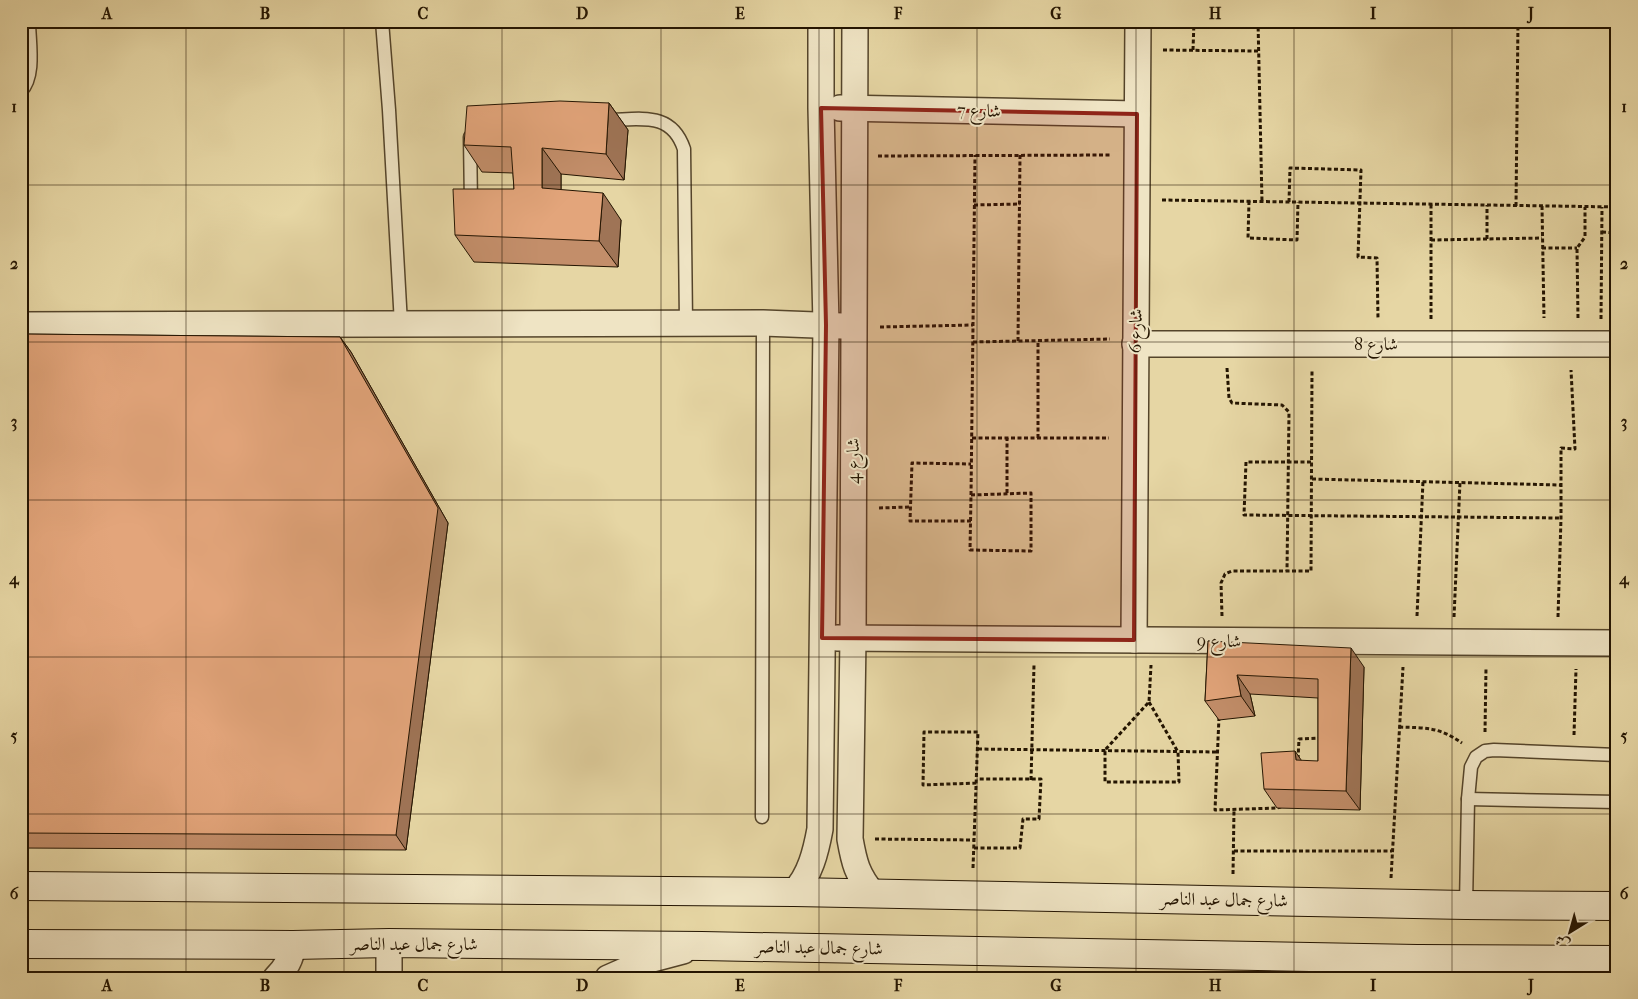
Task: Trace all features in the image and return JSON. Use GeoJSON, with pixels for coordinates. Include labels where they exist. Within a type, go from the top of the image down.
{"type":"FeatureCollection","features":[{"type":"Feature","properties":{"kind":"main road","name":"شارع جمال عبد الناصر"},"geometry":{"type":"LineString","coordinates":[[21,886],[794,892],[1466,905],[1617,906]]}},
{"type":"Feature","properties":{"kind":"main road","name":"شارع جمال عبد الناصر"},"geometry":{"type":"LineString","coordinates":[[21,944],[292,945],[389,943],[702,946],[1425,968],[1617,960]]}},
{"type":"Feature","properties":{"kind":"street","name":"شارع 4"},"geometry":{"type":"LineString","coordinates":[[794,892],[801,885],[810,867],[820,829],[826,325],[821,21]]}},
{"type":"Feature","properties":{"kind":"street","name":"شارع 4"},"geometry":{"type":"LineString","coordinates":[[856,21],[853,638],[850,839],[856,869],[873,894]]}},
{"type":"Feature","properties":{"kind":"street","name":"شارع 6"},"geometry":{"type":"LineString","coordinates":[[1138,21],[1135,437],[1143,640]]}},
{"type":"Feature","properties":{"kind":"street","name":"شارع 7"},"geometry":{"type":"LineString","coordinates":[[821,108],[1137,114]]}},
{"type":"Feature","properties":{"kind":"street"},"geometry":{"type":"LineString","coordinates":[[21,325],[763,323],[854,327]]}},
{"type":"Feature","properties":{"kind":"street","name":"شارع 8"},"geometry":{"type":"LineString","coordinates":[[1136,341],[1226,344],[1592,344]]}},
{"type":"Feature","properties":{"kind":"street","name":"شارع 9"},"geometry":{"type":"LineString","coordinates":[[822,638],[1617,643]]}},
{"type":"Feature","properties":{"kind":"street"},"geometry":{"type":"LineString","coordinates":[[389,943],[389,978]]}},
{"type":"Feature","properties":{"kind":"street"},"geometry":{"type":"LineString","coordinates":[[276,978],[288,964],[292,945]]}},
{"type":"Feature","properties":{"kind":"street"},"geometry":{"type":"LineString","coordinates":[[608,978],[649,960],[702,946]]}},
{"type":"Feature","properties":{"kind":"lane"},"geometry":{"type":"LineString","coordinates":[[21,91],[26,86],[30,75],[28,21]]}},
{"type":"Feature","properties":{"kind":"lane"},"geometry":{"type":"LineString","coordinates":[[382,21],[401,324]]}},
{"type":"Feature","properties":{"kind":"lane"},"geometry":{"type":"LineString","coordinates":[[592,120],[661,121],[676,130],[681,139],[684,150],[686,323]]}},
{"type":"Feature","properties":{"kind":"lane"},"geometry":{"type":"LineString","coordinates":[[471,206],[470,138],[475,126]]}},
{"type":"Feature","properties":{"kind":"lane"},"geometry":{"type":"LineString","coordinates":[[762,817],[763,323]]}},
{"type":"Feature","properties":{"kind":"lane"},"geometry":{"type":"LineString","coordinates":[[1466,905],[1468,799],[1471,767],[1480,754],[1494,750],[1617,755]]}},
{"type":"Feature","properties":{"kind":"lane"},"geometry":{"type":"LineString","coordinates":[[1468,799],[1617,802]]}},
{"type":"Feature","properties":{"kind":"path"},"geometry":{"type":"LineString","coordinates":[[1193,50],[1194,21]]}},
{"type":"Feature","properties":{"kind":"path"},"geometry":{"type":"LineString","coordinates":[[1258,21],[1262,202]]}},
{"type":"Feature","properties":{"kind":"path"},"geometry":{"type":"LineString","coordinates":[[1516,206],[1518,21]]}},
{"type":"Feature","properties":{"kind":"path"},"geometry":{"type":"LineString","coordinates":[[1138,50],[1258,51]]}},
{"type":"Feature","properties":{"kind":"path"},"geometry":{"type":"LineString","coordinates":[[971,495],[1031,493],[1031,551],[970,550],[975,155]]}},
{"type":"Feature","properties":{"kind":"path"},"geometry":{"type":"LineString","coordinates":[[1018,341],[1020,155]]}},
{"type":"Feature","properties":{"kind":"path"},"geometry":{"type":"LineString","coordinates":[[855,156],[1137,156]]}},
{"type":"Feature","properties":{"kind":"path"},"geometry":{"type":"LineString","coordinates":[[1289,202],[1290,168],[1361,170],[1358,257],[1377,258],[1378,344]]}},
{"type":"Feature","properties":{"kind":"path"},"geometry":{"type":"LineString","coordinates":[[1137,200],[1617,207]]}},
{"type":"Feature","properties":{"kind":"path"},"geometry":{"type":"LineString","coordinates":[[1248,201],[1248,238],[1297,240],[1298,202]]}},
{"type":"Feature","properties":{"kind":"path"},"geometry":{"type":"LineString","coordinates":[[974,205],[1020,204]]}},
{"type":"Feature","properties":{"kind":"path"},"geometry":{"type":"LineString","coordinates":[[1431,204],[1431,344]]}},
{"type":"Feature","properties":{"kind":"path"},"geometry":{"type":"LineString","coordinates":[[1487,205],[1487,239]]}},
{"type":"Feature","properties":{"kind":"path"},"geometry":{"type":"LineString","coordinates":[[1542,206],[1544,344]]}},
{"type":"Feature","properties":{"kind":"path"},"geometry":{"type":"LineString","coordinates":[[1586,207],[1585,237],[1578,248],[1592,344]]}},
{"type":"Feature","properties":{"kind":"path"},"geometry":{"type":"LineString","coordinates":[[1574,753],[1561,518],[1560,448],[1574,449],[1592,344],[1602,232],[1602,207]]}},
{"type":"Feature","properties":{"kind":"path"},"geometry":{"type":"LineString","coordinates":[[1602,232],[1617,233]]}},
{"type":"Feature","properties":{"kind":"path"},"geometry":{"type":"LineString","coordinates":[[1431,240],[1542,238]]}},
{"type":"Feature","properties":{"kind":"path"},"geometry":{"type":"LineString","coordinates":[[1542,248],[1578,248]]}},
{"type":"Feature","properties":{"kind":"path"},"geometry":{"type":"LineString","coordinates":[[854,327],[973,325]]}},
{"type":"Feature","properties":{"kind":"path"},"geometry":{"type":"LineString","coordinates":[[1038,340],[1038,438]]}},
{"type":"Feature","properties":{"kind":"path"},"geometry":{"type":"LineString","coordinates":[[973,342],[1038,340],[1136,341]]}},
{"type":"Feature","properties":{"kind":"path"},"geometry":{"type":"LineString","coordinates":[[1226,344],[1230,401],[1236,403],[1282,405],[1289,412],[1287,571]]}},
{"type":"Feature","properties":{"kind":"path"},"geometry":{"type":"LineString","coordinates":[[1222,641],[1222,582],[1225,574],[1232,571],[1312,571],[1312,344]]}},
{"type":"Feature","properties":{"kind":"path"},"geometry":{"type":"LineString","coordinates":[[972,438],[1135,437]]}},
{"type":"Feature","properties":{"kind":"path"},"geometry":{"type":"LineString","coordinates":[[1006,493],[1007,438]]}},
{"type":"Feature","properties":{"kind":"path"},"geometry":{"type":"LineString","coordinates":[[1312,462],[1246,462],[1244,515],[1561,518]]}},
{"type":"Feature","properties":{"kind":"path"},"geometry":{"type":"LineString","coordinates":[[970,521],[910,521],[910,507],[912,463],[971,464]]}},
{"type":"Feature","properties":{"kind":"path"},"geometry":{"type":"LineString","coordinates":[[1312,479],[1561,485]]}},
{"type":"Feature","properties":{"kind":"path"},"geometry":{"type":"LineString","coordinates":[[1390,903],[1399,727],[1410,642],[1423,481]]}},
{"type":"Feature","properties":{"kind":"path"},"geometry":{"type":"LineString","coordinates":[[1453,642],[1460,482]]}},
{"type":"Feature","properties":{"kind":"path"},"geometry":{"type":"LineString","coordinates":[[853,509],[910,507]]}},
{"type":"Feature","properties":{"kind":"path"},"geometry":{"type":"LineString","coordinates":[[1031,780],[1035,639]]}},
{"type":"Feature","properties":{"kind":"path"},"geometry":{"type":"LineString","coordinates":[[1143,640],[1149,702],[1178,752],[1179,782],[1105,782],[1105,750],[1149,702]]}},
{"type":"Feature","properties":{"kind":"path"},"geometry":{"type":"LineString","coordinates":[[1399,727],[1435,728],[1480,754],[1487,642]]}},
{"type":"Feature","properties":{"kind":"path"},"geometry":{"type":"LineString","coordinates":[[1219,710],[1215,810],[1277,808],[1284,806]]}},
{"type":"Feature","properties":{"kind":"path"},"geometry":{"type":"LineString","coordinates":[[972,896],[976,781],[978,749],[978,732],[924,732],[923,785],[976,781],[1041,779],[1039,819],[1023,819],[1020,848],[974,848]]}},
{"type":"Feature","properties":{"kind":"path"},"geometry":{"type":"LineString","coordinates":[[1298,765],[1299,739],[1324,738]]}},
{"type":"Feature","properties":{"kind":"path"},"geometry":{"type":"LineString","coordinates":[[978,749],[1218,752]]}},
{"type":"Feature","properties":{"kind":"path"},"geometry":{"type":"LineString","coordinates":[[1232,900],[1234,810]]}},
{"type":"Feature","properties":{"kind":"path"},"geometry":{"type":"LineString","coordinates":[[850,839],[974,840]]}},
{"type":"Feature","properties":{"kind":"path"},"geometry":{"type":"LineString","coordinates":[[1234,851],[1392,851]]}},
{"type":"Feature","properties":{"kind":"highlighted area"},"geometry":{"type":"Polygon","coordinates":[[[821,108],[1137,114],[1134,640],[822,638],[826,325],[821,108]]]}},
{"type":"Feature","properties":{"kind":"building"},"geometry":{"type":"Polygon","coordinates":[[[560,101],[609,103],[606,154],[542,148],[542,188],[603,193],[599,241],[455,235],[453,189],[514,189],[511,147],[464,145],[467,106],[560,101]]]}},
{"type":"Feature","properties":{"kind":"building"},"geometry":{"type":"Polygon","coordinates":[[[21,334],[340,337],[438,508],[396,835],[21,833],[21,334]]]}},
{"type":"Feature","properties":{"kind":"building"},"geometry":{"type":"Polygon","coordinates":[[[1208,641],[1351,648],[1346,791],[1264,789],[1261,753],[1295,751],[1296,760],[1318,761],[1318,679],[1237,675],[1241,696],[1205,701],[1208,641]]]}}]}
